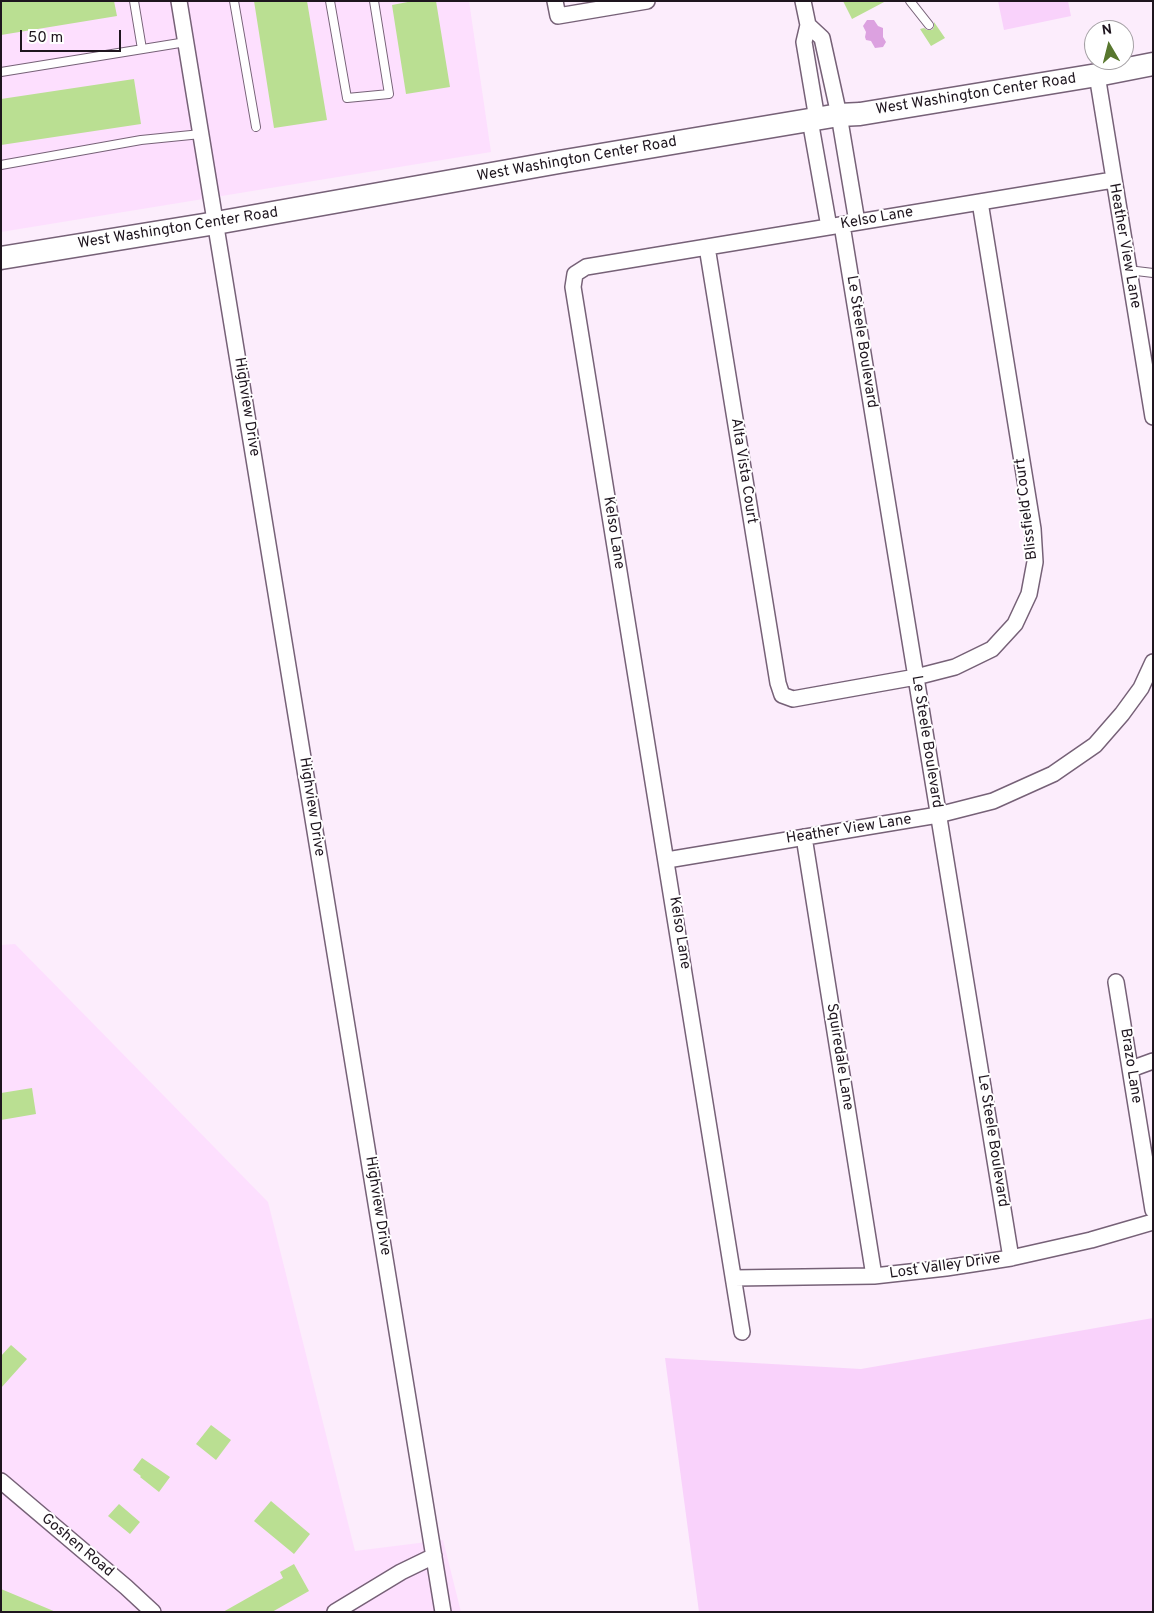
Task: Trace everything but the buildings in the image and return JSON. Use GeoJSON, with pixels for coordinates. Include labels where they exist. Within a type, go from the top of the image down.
{"type":"FeatureCollection","features":[{"type":"Feature","properties":{"kind":"main road","name":"West Washington Center Road"},"geometry":{"type":"LineString","coordinates":[[1,258],[216,223],[559,162],[839,115],[860,114],[1153,64]]}},
{"type":"Feature","properties":{"kind":"street","name":"Highview Drive"},"geometry":{"type":"LineString","coordinates":[[179,1],[443,1612]]}},
{"type":"Feature","properties":{"kind":"street"},"geometry":{"type":"LineString","coordinates":[[556,9],[647,1]]}},
{"type":"Feature","properties":{"kind":"street"},"geometry":{"type":"LineString","coordinates":[[803,1],[808,25]]}},
{"type":"Feature","properties":{"kind":"street","name":"Le Steele Boulevard"},"geometry":{"type":"LineString","coordinates":[[843,225],[839,115],[822,38],[808,25],[804,42],[813,120],[843,225],[1011,1258]]}},
{"type":"Feature","properties":{"kind":"street","name":"Heather View Lane"},"geometry":{"type":"LineString","coordinates":[[1096,75],[1128,270],[1150,386],[1153,418]]}},
{"type":"Feature","properties":{"kind":"street","name":"Kelso Lane"},"geometry":{"type":"LineString","coordinates":[[742,1332],[573,287],[575,274],[586,267],[1113,180]]}},
{"type":"Feature","properties":{"kind":"street","name":"Blissfield Court"},"geometry":{"type":"LineString","coordinates":[[782,695],[793,699],[916,677],[955,667],[992,649],[1015,624],[1028,594],[1035,562],[1033,529],[980,202]]}},
{"type":"Feature","properties":{"kind":"street","name":"Alta Vista Court"},"geometry":{"type":"LineString","coordinates":[[706,247],[778,682],[782,695]]}},
{"type":"Feature","properties":{"kind":"street","name":"Heather View Lane"},"geometry":{"type":"LineString","coordinates":[[667,860],[938,815],[993,801],[1053,774],[1095,745],[1122,714],[1141,688],[1153,662]]}},
{"type":"Feature","properties":{"kind":"street","name":"Squiredale Lane"},"geometry":{"type":"LineString","coordinates":[[804,837],[874,1276]]}},
{"type":"Feature","properties":{"kind":"street","name":"Brazo Lane"},"geometry":{"type":"LineString","coordinates":[[1116,982],[1132,1069],[1153,1210]]}},
{"type":"Feature","properties":{"kind":"street"},"geometry":{"type":"LineString","coordinates":[[1132,1069],[1153,1061]]}},
{"type":"Feature","properties":{"kind":"street","name":"Lost Valley Drive"},"geometry":{"type":"LineString","coordinates":[[734,1278],[874,1276],[946,1268],[1011,1258],[1091,1240],[1153,1222]]}},
{"type":"Feature","properties":{"kind":"street","name":"Goshen Road"},"geometry":{"type":"LineString","coordinates":[[1,1481],[153,1612]]}},
{"type":"Feature","properties":{"kind":"street"},"geometry":{"type":"LineString","coordinates":[[334,1612],[401,1572],[434,1556]]}},
{"type":"Feature","properties":{"kind":"lane"},"geometry":{"type":"LineString","coordinates":[[134,1],[142,49]]}},
{"type":"Feature","properties":{"kind":"lane"},"geometry":{"type":"LineString","coordinates":[[234,1],[256,127]]}},
{"type":"Feature","properties":{"kind":"lane"},"geometry":{"type":"LineString","coordinates":[[330,1],[347,98],[389,94],[374,1]]}},
{"type":"Feature","properties":{"kind":"lane"},"geometry":{"type":"LineString","coordinates":[[910,1],[928,25]]}},
{"type":"Feature","properties":{"kind":"lane"},"geometry":{"type":"LineString","coordinates":[[1,72],[186,42]]}},
{"type":"Feature","properties":{"kind":"lane"},"geometry":{"type":"LineString","coordinates":[[1,164],[141,140],[202,134]]}},
{"type":"Feature","properties":{"kind":"lane"},"geometry":{"type":"LineString","coordinates":[[1128,270],[1153,272]]}},
{"type":"Feature","properties":{"kind":"shaded area"},"geometry":{"type":"Polygon","coordinates":[[[1,1],[469,1],[491,152],[1,232],[1,1]]]}},
{"type":"Feature","properties":{"kind":"shaded area"},"geometry":{"type":"Polygon","coordinates":[[[998,1],[1068,1],[1071,16],[1004,30],[998,1]]]}},
{"type":"Feature","properties":{"kind":"shaded area"},"geometry":{"type":"Polygon","coordinates":[[[867,20],[874,20],[878,26],[883,28],[883,37],[886,42],[883,47],[875,48],[871,41],[866,40],[866,32],[863,26],[867,20]]]}},
{"type":"Feature","properties":{"kind":"shaded area"},"geometry":{"type":"Polygon","coordinates":[[[15,944],[268,1202],[355,1551],[443,1540],[461,1612],[1,1612],[1,945],[15,944]]]}},
{"type":"Feature","properties":{"kind":"shaded area"},"geometry":{"type":"Polygon","coordinates":[[[1153,1318],[1153,1612],[699,1612],[665,1358],[861,1369],[1153,1318]]]}}]}
